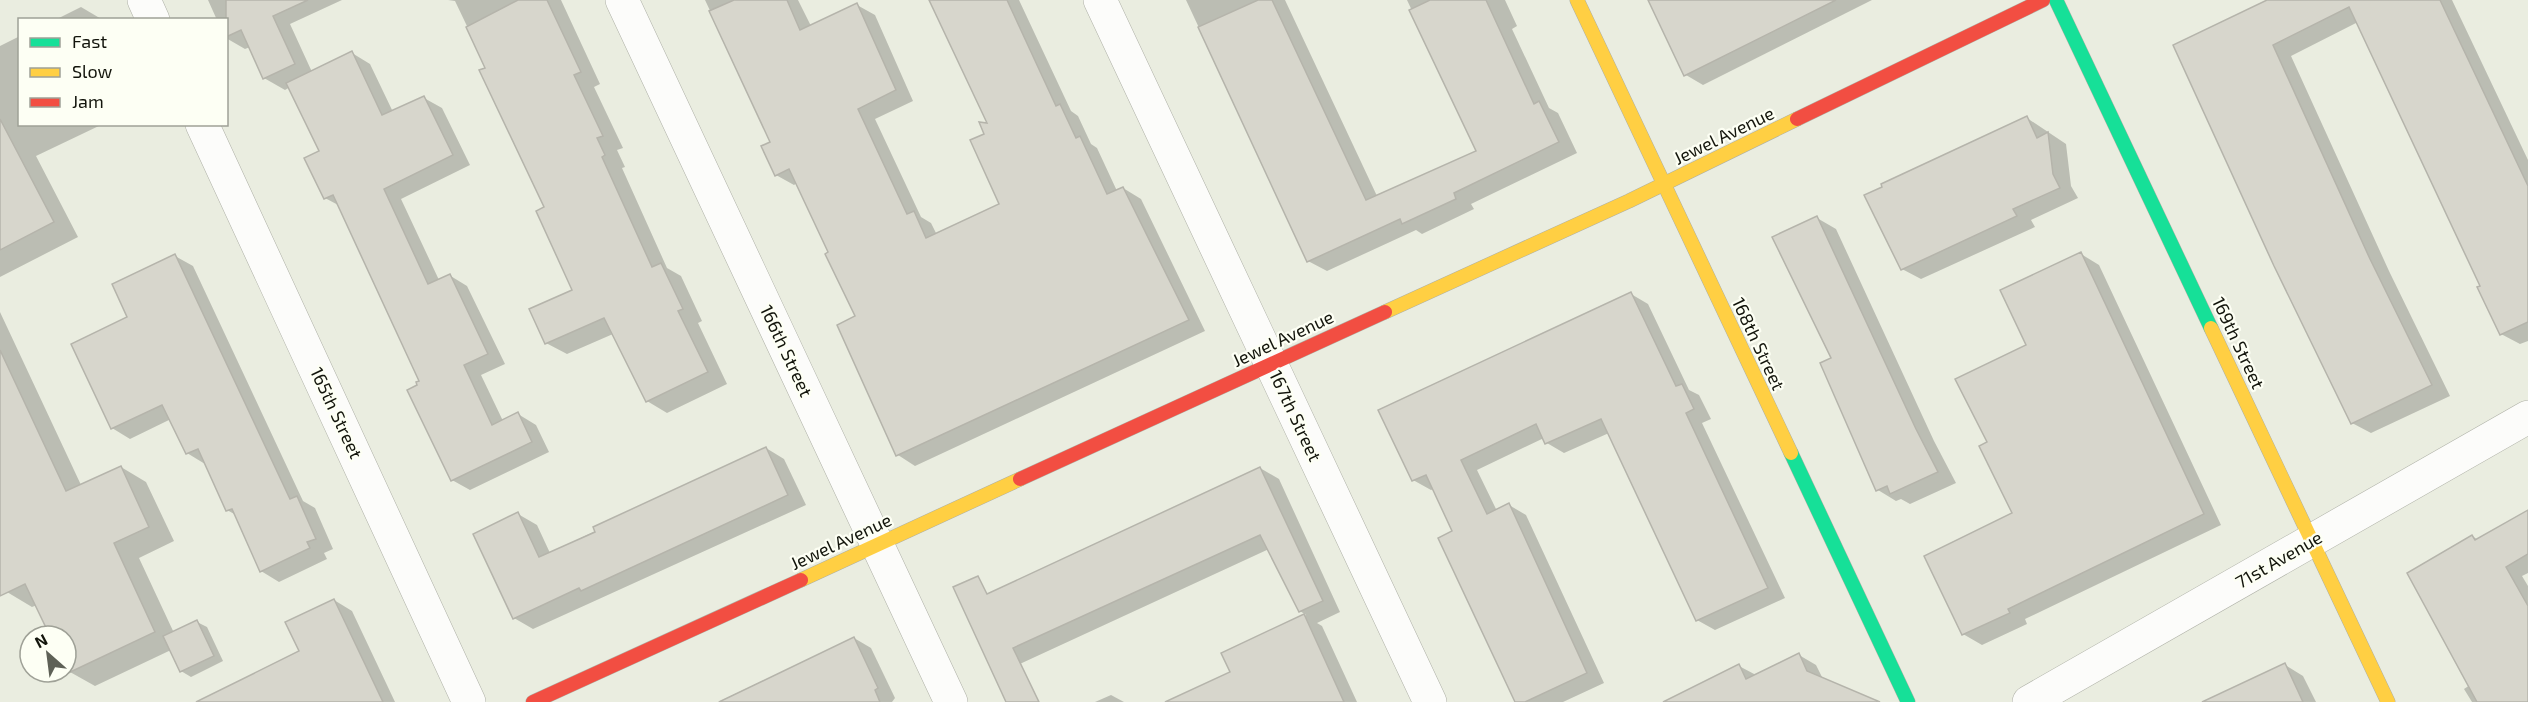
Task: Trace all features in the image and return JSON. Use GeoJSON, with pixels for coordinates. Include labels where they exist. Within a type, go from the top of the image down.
{"type":"FeatureCollection","features":[{"type":"Feature","properties":{"kind":"street"},"geometry":{"type":"LineString","coordinates":[[144,0],[152,18]]}},
{"type":"Feature","properties":{"kind":"street","name":"166th Street"},"geometry":{"type":"LineString","coordinates":[[622,0],[951,702]]}},
{"type":"Feature","properties":{"kind":"street","name":"167th Street"},"geometry":{"type":"LineString","coordinates":[[1100,0],[1430,702]]}},
{"type":"Feature","properties":{"kind":"street","name":"168th Street"},"geometry":{"type":"LineString","coordinates":[[1577,0],[1908,702]]}},
{"type":"Feature","properties":{"kind":"street","name":"Jewel Avenue"},"geometry":{"type":"LineString","coordinates":[[533,702],[1663,185],[2043,0]]}},
{"type":"Feature","properties":{"kind":"street","name":"169th Street"},"geometry":{"type":"LineString","coordinates":[[2056,0],[2388,702]]}},
{"type":"Feature","properties":{"kind":"street","name":"165th Street"},"geometry":{"type":"LineString","coordinates":[[203,126],[469,702]]}},
{"type":"Feature","properties":{"kind":"street","name":"71st Avenue"},"geometry":{"type":"LineString","coordinates":[[2029,702],[2528,417]]}},
{"type":"Feature","properties":{"kind":"building"},"geometry":{"type":"Polygon","coordinates":[[[226,0],[308,0],[273,16],[295,64],[263,79],[241,30],[228,36],[228,18],[226,18],[226,0]]]}},
{"type":"Feature","properties":{"kind":"building"},"geometry":{"type":"Polygon","coordinates":[[[518,0],[547,0],[581,72],[574,75],[603,136],[597,138],[605,155],[602,157],[652,267],[661,263],[683,309],[678,311],[708,372],[646,402],[604,318],[545,344],[529,309],[572,290],[536,211],[544,207],[479,70],[485,68],[466,27],[518,0]]]}},
{"type":"Feature","properties":{"kind":"building"},"geometry":{"type":"Polygon","coordinates":[[[734,0],[787,0],[800,30],[857,3],[896,90],[858,109],[907,214],[914,211],[926,238],[999,204],[970,140],[984,134],[979,122],[987,123],[929,0],[1007,0],[1056,106],[1060,104],[1076,138],[1080,136],[1107,194],[1123,187],[1189,320],[896,456],[837,325],[855,316],[825,254],[828,252],[789,169],[775,176],[761,146],[770,142],[709,11],[734,0]]]}},
{"type":"Feature","properties":{"kind":"building"},"geometry":{"type":"Polygon","coordinates":[[[1258,0],[1272,0],[1366,200],[1476,151],[1409,10],[1430,0],[1486,0],[1534,104],[1539,101],[1559,142],[1454,193],[1456,199],[1402,224],[1400,219],[1307,262],[1198,27],[1258,0]]]}},
{"type":"Feature","properties":{"kind":"building"},"geometry":{"type":"Polygon","coordinates":[[[1648,0],[1836,0],[1684,76],[1648,0]]]}},
{"type":"Feature","properties":{"kind":"building"},"geometry":{"type":"Polygon","coordinates":[[[2267,0],[2440,0],[2528,186],[2528,322],[2500,335],[2477,287],[2480,286],[2349,7],[2273,45],[2370,259],[2432,385],[2351,424],[2274,266],[2173,45],[2267,0]]]}},
{"type":"Feature","properties":{"kind":"building"},"geometry":{"type":"Polygon","coordinates":[[[352,51],[382,115],[424,96],[453,155],[384,189],[428,284],[450,274],[488,354],[464,365],[492,425],[518,412],[532,442],[451,481],[407,390],[417,385],[416,382],[419,381],[333,195],[324,199],[304,158],[319,151],[286,83],[352,51]]]}},
{"type":"Feature","properties":{"kind":"building"},"geometry":{"type":"Polygon","coordinates":[[[2027,116],[2037,138],[2048,132],[2053,174],[2060,188],[2013,209],[2017,216],[1901,270],[1864,195],[1882,187],[1881,184],[2027,116]]]}},
{"type":"Feature","properties":{"kind":"building"},"geometry":{"type":"Polygon","coordinates":[[[0,119],[54,222],[0,250],[0,119]]]}},
{"type":"Feature","properties":{"kind":"building"},"geometry":{"type":"Polygon","coordinates":[[[1817,216],[1938,472],[1890,494],[1887,486],[1876,491],[1820,363],[1831,358],[1772,237],[1817,216]]]}},
{"type":"Feature","properties":{"kind":"building"},"geometry":{"type":"Polygon","coordinates":[[[2081,252],[2204,514],[2008,609],[2010,613],[1962,635],[1924,556],[2012,513],[1979,446],[1987,442],[1955,379],[2026,345],[2000,290],[2081,252]]]}},
{"type":"Feature","properties":{"kind":"building"},"geometry":{"type":"Polygon","coordinates":[[[175,254],[290,499],[297,496],[316,539],[307,542],[310,548],[260,572],[232,509],[226,511],[198,449],[186,454],[162,405],[111,429],[71,344],[127,317],[112,284],[175,254]]]}},
{"type":"Feature","properties":{"kind":"building"},"geometry":{"type":"Polygon","coordinates":[[[1631,292],[1676,386],[1682,384],[1694,409],[1686,413],[1768,588],[1696,621],[1601,419],[1545,444],[1536,424],[1461,460],[1487,514],[1509,503],[1587,673],[1525,702],[1515,702],[1438,538],[1452,531],[1426,475],[1412,481],[1378,410],[1631,292]]]}},
{"type":"Feature","properties":{"kind":"building"},"geometry":{"type":"Polygon","coordinates":[[[0,350],[66,491],[121,466],[149,527],[114,543],[155,632],[78,668],[78,624],[44,624],[25,584],[0,596],[0,350]]]}},
{"type":"Feature","properties":{"kind":"building"},"geometry":{"type":"Polygon","coordinates":[[[766,447],[788,495],[581,591],[579,588],[513,619],[473,534],[518,512],[539,557],[595,532],[593,527],[766,447]]]}},
{"type":"Feature","properties":{"kind":"building"},"geometry":{"type":"Polygon","coordinates":[[[1260,467],[1323,601],[1299,612],[1260,535],[1013,648],[1039,702],[1006,702],[953,587],[978,576],[987,594],[1260,467]]]}},
{"type":"Feature","properties":{"kind":"building"},"geometry":{"type":"Polygon","coordinates":[[[2528,510],[2528,554],[2506,567],[2528,606],[2528,702],[2477,702],[2407,573],[2472,535],[2475,540],[2528,510]]]}},
{"type":"Feature","properties":{"kind":"building"},"geometry":{"type":"Polygon","coordinates":[[[334,599],[383,702],[196,702],[299,651],[285,622],[334,599]]]}},
{"type":"Feature","properties":{"kind":"building"},"geometry":{"type":"Polygon","coordinates":[[[1304,614],[1344,702],[1165,702],[1230,672],[1221,653],[1304,614]]]}},
{"type":"Feature","properties":{"kind":"building"},"geometry":{"type":"Polygon","coordinates":[[[197,620],[214,656],[180,672],[163,636],[197,620]]]}},
{"type":"Feature","properties":{"kind":"building"},"geometry":{"type":"Polygon","coordinates":[[[854,637],[878,688],[875,690],[880,702],[719,702],[854,637]]]}},
{"type":"Feature","properties":{"kind":"building"},"geometry":{"type":"Polygon","coordinates":[[[1799,653],[1807,671],[1880,702],[1663,702],[1739,664],[1746,679],[1799,653]]]}},
{"type":"Feature","properties":{"kind":"building"},"geometry":{"type":"Polygon","coordinates":[[[2285,663],[2303,702],[2202,702],[2285,663]]]}},
{"type":"Feature","properties":{"kind":"traffic: fast"},"geometry":{"type":"LineString","coordinates":[[2056,0],[2211,328]]}},
{"type":"Feature","properties":{"kind":"traffic: fast"},"geometry":{"type":"LineString","coordinates":[[1791,453],[1908,702]]}},
{"type":"Feature","properties":{"kind":"traffic: slow"},"geometry":{"type":"LineString","coordinates":[[1577,0],[1791,453]]}},
{"type":"Feature","properties":{"kind":"traffic: slow"},"geometry":{"type":"LineString","coordinates":[[1385,312],[1629,201],[1797,119]]}},
{"type":"Feature","properties":{"kind":"traffic: slow"},"geometry":{"type":"LineString","coordinates":[[2211,328],[2388,702]]}},
{"type":"Feature","properties":{"kind":"traffic: slow"},"geometry":{"type":"LineString","coordinates":[[801,580],[1020,479]]}},
{"type":"Feature","properties":{"kind":"traffic: jam"},"geometry":{"type":"LineString","coordinates":[[1797,119],[2043,0]]}},
{"type":"Feature","properties":{"kind":"traffic: jam"},"geometry":{"type":"LineString","coordinates":[[1020,479],[1385,312]]}},
{"type":"Feature","properties":{"kind":"traffic: jam"},"geometry":{"type":"LineString","coordinates":[[533,702],[801,580]]}}]}
